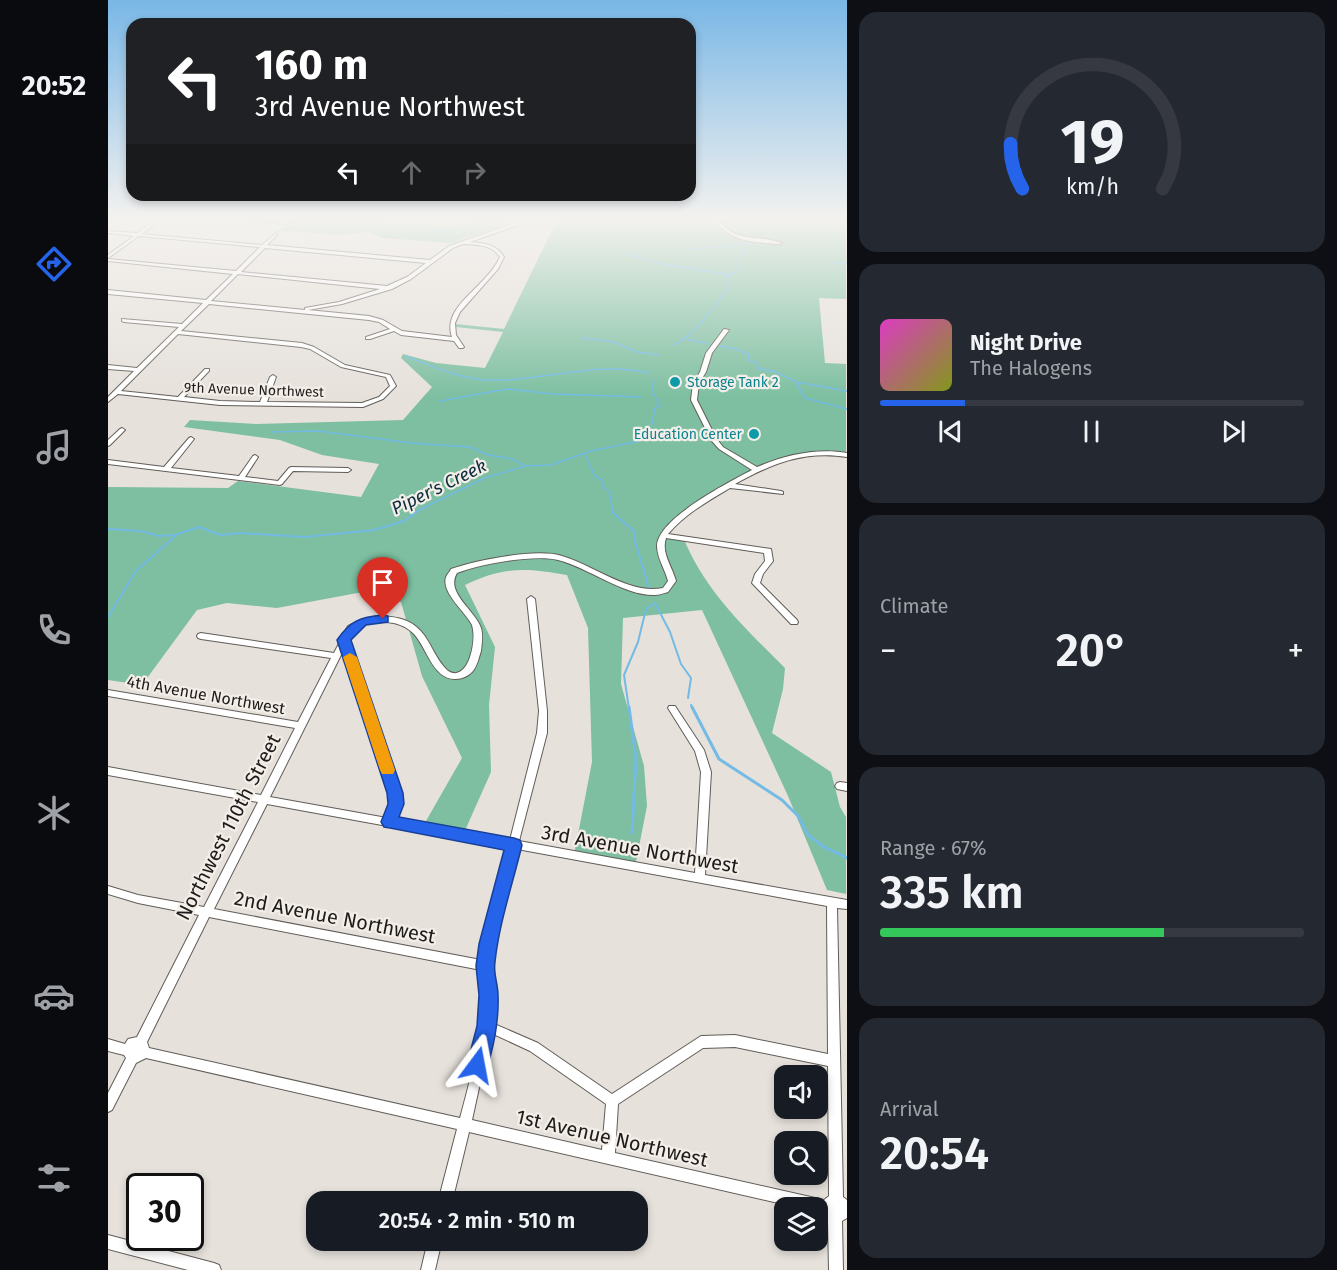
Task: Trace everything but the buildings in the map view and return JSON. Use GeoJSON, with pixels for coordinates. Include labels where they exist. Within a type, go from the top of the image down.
{"type":"FeatureCollection","features":[{"type":"Feature","properties":{"kind":"street"},"geometry":{"type":"LineString","coordinates":[[108,400],[230,279]]}},
{"type":"Feature","properties":{"kind":"street"},"geometry":{"type":"LineString","coordinates":[[300,279],[390,288]]}},
{"type":"Feature","properties":{"kind":"street"},"geometry":{"type":"LineString","coordinates":[[295,310],[334,305],[390,288],[408,279]]}},
{"type":"Feature","properties":{"kind":"street"},"geometry":{"type":"LineString","coordinates":[[461,347],[455,339],[453,320],[456,311],[490,279]]}},
{"type":"Feature","properties":{"kind":"street"},"geometry":{"type":"LineString","coordinates":[[108,292],[374,319],[392,330],[405,334],[455,339]]}},
{"type":"Feature","properties":{"kind":"street"},"geometry":{"type":"LineString","coordinates":[[124,320],[183,326]]}},
{"type":"Feature","properties":{"kind":"street"},"geometry":{"type":"LineString","coordinates":[[368,338],[392,330]]}},
{"type":"Feature","properties":{"kind":"street"},"geometry":{"type":"LineString","coordinates":[[726,330],[709,353],[704,372],[696,383],[694,400],[713,439],[721,448],[757,470]]}},
{"type":"Feature","properties":{"kind":"street","name":"9th Avenue Northwest"},"geometry":{"type":"LineString","coordinates":[[116,392],[179,399],[363,405],[388,392],[393,386],[388,376],[344,366],[312,348],[177,332]]}},
{"type":"Feature","properties":{"kind":"street"},"geometry":{"type":"LineString","coordinates":[[108,367],[137,370]]}},
{"type":"Feature","properties":{"kind":"street"},"geometry":{"type":"LineString","coordinates":[[179,399],[207,370]]}},
{"type":"Feature","properties":{"kind":"street"},"geometry":{"type":"LineString","coordinates":[[262,403],[273,377]]}},
{"type":"Feature","properties":{"kind":"street"},"geometry":{"type":"LineString","coordinates":[[108,444],[122,430]]}},
{"type":"Feature","properties":{"kind":"street"},"geometry":{"type":"LineString","coordinates":[[166,469],[191,439]]}},
{"type":"Feature","properties":{"kind":"street"},"geometry":{"type":"LineString","coordinates":[[663,535],[687,512],[757,470],[809,454],[825,452],[846,455]]}},
{"type":"Feature","properties":{"kind":"street"},"geometry":{"type":"LineString","coordinates":[[240,478],[255,457]]}},
{"type":"Feature","properties":{"kind":"street"},"geometry":{"type":"LineString","coordinates":[[108,462],[280,483],[291,469],[348,470]]}},
{"type":"Feature","properties":{"kind":"street"},"geometry":{"type":"LineString","coordinates":[[730,486],[781,493]]}},
{"type":"Feature","properties":{"kind":"street"},"geometry":{"type":"LineString","coordinates":[[663,535],[768,551],[769,561],[756,578],[756,583],[794,622]]}},
{"type":"Feature","properties":{"kind":"street","name":"Northwest 110th Street"},"geometry":{"type":"LineString","coordinates":[[136,1051],[351,628],[373,619],[402,623],[418,633],[437,666],[449,674],[459,675],[473,664],[477,634],[471,618],[449,583],[454,571],[519,558],[552,556],[578,563],[645,593],[661,594],[669,588],[672,581],[661,550],[663,535]]}},
{"type":"Feature","properties":{"kind":"street"},"geometry":{"type":"LineString","coordinates":[[448,1191],[487,1026],[489,995],[485,966],[488,944],[542,733],[543,711],[531,599]]}},
{"type":"Feature","properties":{"kind":"street"},"geometry":{"type":"LineString","coordinates":[[201,636],[335,656]]}},
{"type":"Feature","properties":{"kind":"street"},"geometry":{"type":"LineString","coordinates":[[344,640],[395,793],[396,804],[390,822]]}},
{"type":"Feature","properties":{"kind":"street","name":"4th Avenue Northwest"},"geometry":{"type":"LineString","coordinates":[[108,693],[300,726]]}},
{"type":"Feature","properties":{"kind":"street"},"geometry":{"type":"LineString","coordinates":[[672,708],[699,750],[706,772],[700,878]]}},
{"type":"Feature","properties":{"kind":"street","name":"3rd Avenue Northwest"},"geometry":{"type":"LineString","coordinates":[[108,771],[846,905]]}},
{"type":"Feature","properties":{"kind":"street","name":"2nd Avenue Northwest"},"geometry":{"type":"LineString","coordinates":[[108,890],[205,912],[485,966]]}},
{"type":"Feature","properties":{"kind":"street"},"geometry":{"type":"LineString","coordinates":[[832,902],[836,1270]]}},
{"type":"Feature","properties":{"kind":"street"},"geometry":{"type":"LineString","coordinates":[[487,1026],[534,1047],[612,1101]]}},
{"type":"Feature","properties":{"kind":"street"},"geometry":{"type":"LineString","coordinates":[[612,1101],[702,1042],[735,1041],[832,1061]]}},
{"type":"Feature","properties":{"kind":"street","name":"1st Avenue Northwest"},"geometry":{"type":"LineString","coordinates":[[108,1045],[837,1209]]}},
{"type":"Feature","properties":{"kind":"street"},"geometry":{"type":"LineString","coordinates":[[108,1106],[136,1051]]}},
{"type":"Feature","properties":{"kind":"street"},"geometry":{"type":"LineString","coordinates":[[608,1158],[612,1101]]}},
{"type":"Feature","properties":{"kind":"street"},"geometry":{"type":"LineString","coordinates":[[108,1242],[214,1270]]}},
{"type":"Feature","properties":{"kind":"street"},"geometry":{"type":"LineString","coordinates":[[428,1270],[432,1251]]}},
{"type":"Feature","properties":{"kind":"green space"},"geometry":{"type":"Polygon","coordinates":[[[528,279],[846,279],[846,299],[819,298],[825,363],[846,364],[846,455],[809,454],[770,464],[712,496],[694,508],[663,535],[683,537],[702,574],[714,591],[741,623],[785,668],[783,689],[772,733],[831,772],[840,807],[846,817],[846,894],[827,890],[788,796],[702,610],[623,618],[621,684],[644,766],[647,806],[635,867],[574,855],[592,762],[588,628],[567,575],[515,570],[492,574],[465,585],[495,647],[489,705],[491,772],[463,835],[422,828],[462,758],[422,676],[401,602],[368,591],[277,608],[227,603],[197,610],[142,685],[108,680],[108,487],[228,488],[238,481],[361,497],[379,464],[322,455],[280,440],[184,427],[190,420],[256,424],[403,420],[432,387],[401,358],[403,354],[436,363],[485,368],[503,332],[456,327],[455,324],[504,329],[528,279]]]}},
{"type":"Feature","properties":{"kind":"waterway","name":"Piper's Creek"},"geometry":{"type":"LineString","coordinates":[[673,345],[698,327],[730,288],[725,279]]}},
{"type":"Feature","properties":{"kind":"waterway"},"geometry":{"type":"LineString","coordinates":[[581,338],[614,342],[637,352],[659,355]]}},
{"type":"Feature","properties":{"kind":"waterway"},"geometry":{"type":"LineString","coordinates":[[687,339],[708,344]]}},
{"type":"Feature","properties":{"kind":"waterway"},"geometry":{"type":"LineString","coordinates":[[720,346],[737,349],[749,355],[748,360],[757,363],[759,369],[773,371],[795,381],[805,398],[847,409]]}},
{"type":"Feature","properties":{"kind":"waterway"},"geometry":{"type":"LineString","coordinates":[[405,356],[457,375],[489,380],[509,380],[608,369],[649,373]]}},
{"type":"Feature","properties":{"kind":"waterway","name":"Piper's Creek"},"geometry":{"type":"LineString","coordinates":[[525,466],[551,465],[591,451],[639,441],[651,429],[655,408],[660,406],[653,392],[653,380]]}},
{"type":"Feature","properties":{"kind":"waterway"},"geometry":{"type":"LineString","coordinates":[[797,382],[847,391]]}},
{"type":"Feature","properties":{"kind":"waterway"},"geometry":{"type":"LineString","coordinates":[[440,401],[507,389],[553,394],[641,397]]}},
{"type":"Feature","properties":{"kind":"waterway"},"geometry":{"type":"LineString","coordinates":[[271,432],[318,431],[411,443],[470,447],[489,455],[513,459],[525,466]]}},
{"type":"Feature","properties":{"kind":"waterway"},"geometry":{"type":"LineString","coordinates":[[585,455],[595,476],[602,480],[602,485],[610,493],[612,509]]}},
{"type":"Feature","properties":{"kind":"waterway","name":"Piper's Creek"},"geometry":{"type":"LineString","coordinates":[[421,509],[485,478],[525,466]]}},
{"type":"Feature","properties":{"kind":"waterway","name":"Piper's Creek"},"geometry":{"type":"LineString","coordinates":[[108,529],[141,531],[158,536],[175,535],[199,527],[220,535],[241,533],[305,537],[374,530],[404,521],[421,509]]}},
{"type":"Feature","properties":{"kind":"waterway"},"geometry":{"type":"LineString","coordinates":[[612,509],[612,512],[635,532],[635,541],[649,588]]}},
{"type":"Feature","properties":{"kind":"waterway"},"geometry":{"type":"LineString","coordinates":[[108,617],[136,571],[175,536]]}},
{"type":"Feature","properties":{"kind":"waterway"},"geometry":{"type":"LineString","coordinates":[[629,709],[624,675],[638,642],[646,609],[655,603],[670,632],[681,664],[691,678],[688,698]]}},
{"type":"Feature","properties":{"kind":"waterway"},"geometry":{"type":"LineString","coordinates":[[629,707],[636,759],[632,833]]}},
{"type":"Feature","properties":{"kind":"waterway"},"geometry":{"type":"LineString","coordinates":[[692,707],[719,759],[782,800],[798,816],[808,835],[824,847],[847,858]]}},
{"type":"Feature","properties":{"kind":"slow traffic"},"geometry":{"type":"LineString","coordinates":[[350,657],[387,770]]}},
{"type":"Feature","properties":{"kind":"place","name":"Storage Tank 2"},"geometry":{"type":"Point","coordinates":[675,382]}},
{"type":"Feature","properties":{"kind":"place","name":"Education Center"},"geometry":{"type":"Point","coordinates":[754,434]}},
{"type":"Feature","properties":{"kind":"route"},"geometry":{"type":"LineString","coordinates":[[383,619],[363,621],[351,628],[344,640],[395,793],[396,804],[390,822],[514,845],[488,944],[485,966],[489,995],[487,1026],[477,1065]]}}]}
